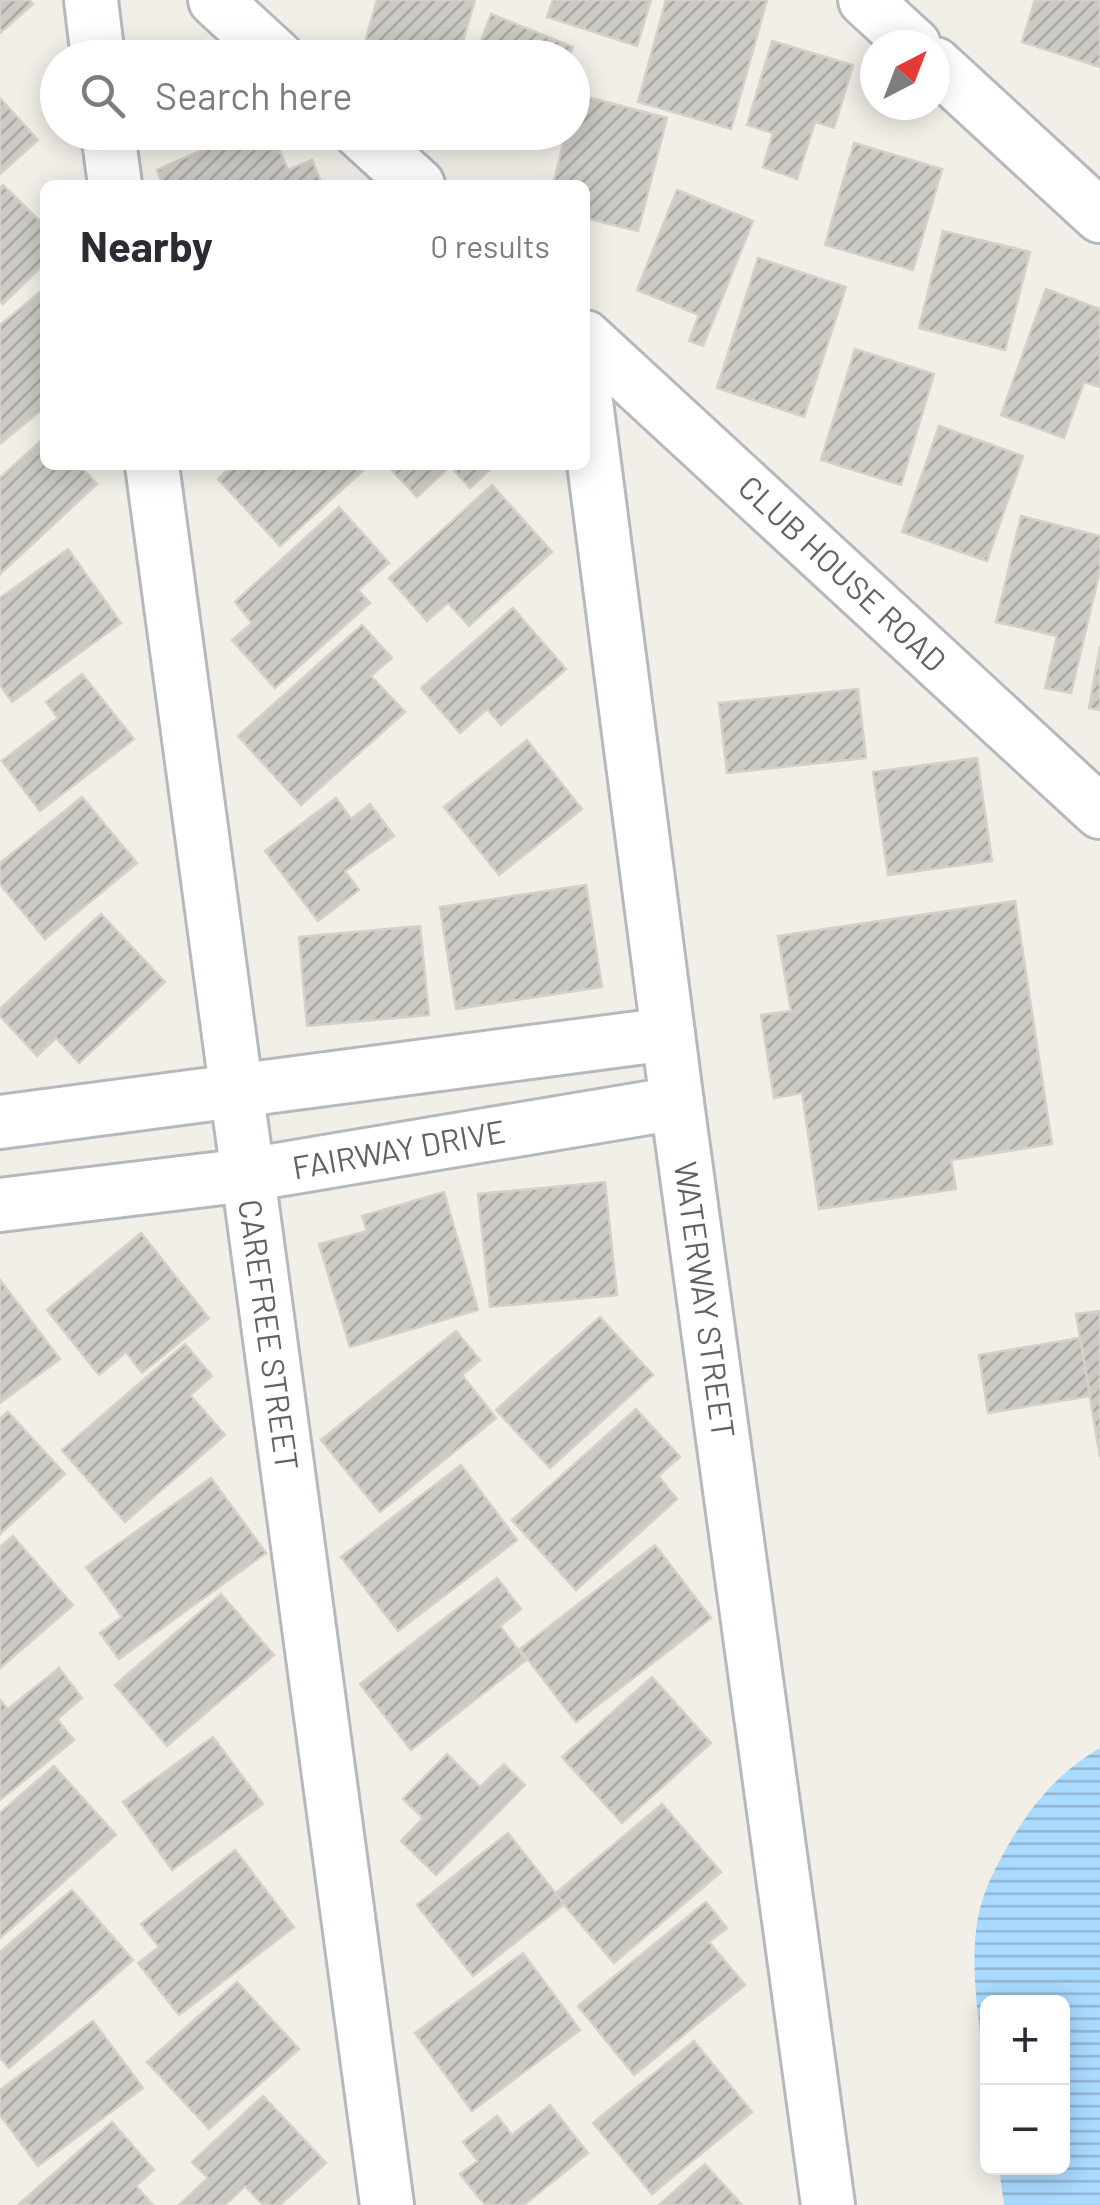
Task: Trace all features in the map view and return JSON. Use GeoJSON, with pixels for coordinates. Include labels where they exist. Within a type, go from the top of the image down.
{"type":"FeatureCollection","features":[{"type":"Feature","properties":{"kind":"street"},"geometry":{"type":"LineString","coordinates":[[90,0],[96,40]]}},
{"type":"Feature","properties":{"kind":"street"},"geometry":{"type":"LineString","coordinates":[[215,0],[258,40]]}},
{"type":"Feature","properties":{"kind":"street"},"geometry":{"type":"LineString","coordinates":[[865,0],[898,30]]}},
{"type":"Feature","properties":{"kind":"street"},"geometry":{"type":"LineString","coordinates":[[950,78],[1100,216]]}},
{"type":"Feature","properties":{"kind":"street"},"geometry":{"type":"LineString","coordinates":[[110,150],[114,180]]}},
{"type":"Feature","properties":{"kind":"street"},"geometry":{"type":"LineString","coordinates":[[380,150],[413,180]]}},
{"type":"Feature","properties":{"kind":"street","name":"CLUB HOUSE ROAD"},"geometry":{"type":"LineString","coordinates":[[590,342],[1100,812]]}},
{"type":"Feature","properties":{"kind":"street","name":"WATERWAY STREET"},"geometry":{"type":"LineString","coordinates":[[590,433],[828,2205]]}},
{"type":"Feature","properties":{"kind":"street","name":"CAREFREE STREET"},"geometry":{"type":"LineString","coordinates":[[153,470],[387,2205]]}},
{"type":"Feature","properties":{"kind":"street"},"geometry":{"type":"LineString","coordinates":[[0,1122],[235,1088],[668,1034]]}},
{"type":"Feature","properties":{"kind":"street","name":"FAIRWAY DRIVE"},"geometry":{"type":"LineString","coordinates":[[0,1205],[246,1176],[677,1103]]}},
{"type":"Feature","properties":{"kind":"water"},"geometry":{"type":"Polygon","coordinates":[[[1100,1748],[1100,2205],[1004,2205],[1000,2175],[1070,2175],[1070,1995],[980,1995],[980,2024],[975,1966],[978,1919],[994,1871],[1026,1817],[1064,1773],[1100,1748]]]}},
{"type":"Feature","properties":{"kind":"building"},"geometry":{"type":"Polygon","coordinates":[[[0,0],[29,0],[33,4],[0,33],[0,0]]]}},
{"type":"Feature","properties":{"kind":"building"},"geometry":{"type":"Polygon","coordinates":[[[377,0],[475,0],[463,40],[366,40],[377,0]]]}},
{"type":"Feature","properties":{"kind":"building"},"geometry":{"type":"Polygon","coordinates":[[[553,0],[651,0],[637,46],[547,17],[553,0]]]}},
{"type":"Feature","properties":{"kind":"building"},"geometry":{"type":"Polygon","coordinates":[[[666,0],[767,0],[731,129],[638,102],[666,0]]]}},
{"type":"Feature","properties":{"kind":"building"},"geometry":{"type":"Polygon","coordinates":[[[1035,0],[1100,0],[1100,67],[1022,42],[1035,0]]]}},
{"type":"Feature","properties":{"kind":"building"},"geometry":{"type":"Polygon","coordinates":[[[491,14],[556,40],[482,40],[491,14]]]}},
{"type":"Feature","properties":{"kind":"building"},"geometry":{"type":"Polygon","coordinates":[[[772,41],[853,65],[834,128],[815,122],[797,179],[763,167],[773,133],[747,125],[772,41]]]}},
{"type":"Feature","properties":{"kind":"building"},"geometry":{"type":"Polygon","coordinates":[[[0,98],[38,140],[0,174],[0,98]]]}},
{"type":"Feature","properties":{"kind":"building"},"geometry":{"type":"Polygon","coordinates":[[[590,98],[667,118],[638,231],[590,219],[590,180],[554,180],[562,150],[590,150],[590,98]]]}},
{"type":"Feature","properties":{"kind":"building"},"geometry":{"type":"Polygon","coordinates":[[[854,143],[942,169],[913,270],[825,245],[854,143]]]}},
{"type":"Feature","properties":{"kind":"building"},"geometry":{"type":"Polygon","coordinates":[[[202,150],[279,150],[288,170],[312,160],[320,180],[161,180],[157,170],[202,150]]]}},
{"type":"Feature","properties":{"kind":"building"},"geometry":{"type":"Polygon","coordinates":[[[3,185],[40,221],[40,268],[3,304],[0,301],[3,185]]]}},
{"type":"Feature","properties":{"kind":"building"},"geometry":{"type":"Polygon","coordinates":[[[677,190],[753,221],[703,346],[689,341],[699,315],[637,290],[677,190]]]}},
{"type":"Feature","properties":{"kind":"building"},"geometry":{"type":"Polygon","coordinates":[[[943,231],[1030,252],[1005,350],[919,328],[943,231]]]}},
{"type":"Feature","properties":{"kind":"building"},"geometry":{"type":"Polygon","coordinates":[[[758,258],[846,287],[804,417],[717,388],[758,258]]]}},
{"type":"Feature","properties":{"kind":"building"},"geometry":{"type":"Polygon","coordinates":[[[1046,289],[1100,309],[1100,387],[1084,382],[1064,438],[1001,415],[1046,289]]]}},
{"type":"Feature","properties":{"kind":"building"},"geometry":{"type":"Polygon","coordinates":[[[40,292],[40,411],[0,444],[0,325],[40,292]]]}},
{"type":"Feature","properties":{"kind":"building"},"geometry":{"type":"Polygon","coordinates":[[[855,349],[934,374],[901,485],[821,460],[855,349]]]}},
{"type":"Feature","properties":{"kind":"building"},"geometry":{"type":"Polygon","coordinates":[[[939,426],[1023,456],[987,561],[902,532],[939,426]]]}},
{"type":"Feature","properties":{"kind":"building"},"geometry":{"type":"Polygon","coordinates":[[[40,442],[40,470],[84,470],[97,484],[0,574],[0,478],[40,442]]]}},
{"type":"Feature","properties":{"kind":"building"},"geometry":{"type":"Polygon","coordinates":[[[228,470],[364,470],[280,546],[218,479],[228,470]]]}},
{"type":"Feature","properties":{"kind":"building"},"geometry":{"type":"Polygon","coordinates":[[[392,470],[446,470],[417,497],[392,470]]]}},
{"type":"Feature","properties":{"kind":"building"},"geometry":{"type":"Polygon","coordinates":[[[454,470],[490,470],[470,488],[454,470]]]}},
{"type":"Feature","properties":{"kind":"building"},"geometry":{"type":"Polygon","coordinates":[[[492,485],[552,552],[469,626],[448,603],[427,621],[389,578],[492,485]]]}},
{"type":"Feature","properties":{"kind":"building"},"geometry":{"type":"Polygon","coordinates":[[[339,507],[389,563],[358,590],[370,603],[275,688],[232,640],[252,623],[235,602],[339,507]]]}},
{"type":"Feature","properties":{"kind":"building"},"geometry":{"type":"Polygon","coordinates":[[[1021,516],[1100,536],[1100,570],[1071,693],[1045,688],[1057,636],[996,622],[1021,516]]]}},
{"type":"Feature","properties":{"kind":"building"},"geometry":{"type":"Polygon","coordinates":[[[68,549],[121,623],[12,702],[0,685],[0,598],[68,549]]]}},
{"type":"Feature","properties":{"kind":"building"},"geometry":{"type":"Polygon","coordinates":[[[513,608],[566,669],[501,725],[487,709],[460,733],[421,688],[513,608]]]}},
{"type":"Feature","properties":{"kind":"building"},"geometry":{"type":"Polygon","coordinates":[[[362,625],[392,658],[371,676],[405,712],[301,805],[238,736],[362,625]]]}},
{"type":"Feature","properties":{"kind":"building"},"geometry":{"type":"Polygon","coordinates":[[[1100,646],[1100,710],[1089,708],[1100,646]]]}},
{"type":"Feature","properties":{"kind":"building"},"geometry":{"type":"Polygon","coordinates":[[[82,674],[134,739],[40,811],[2,761],[58,718],[46,702],[82,674]]]}},
{"type":"Feature","properties":{"kind":"building"},"geometry":{"type":"Polygon","coordinates":[[[858,689],[866,758],[727,773],[719,703],[858,689]]]}},
{"type":"Feature","properties":{"kind":"building"},"geometry":{"type":"Polygon","coordinates":[[[527,740],[582,809],[499,875],[444,807],[527,740]]]}},
{"type":"Feature","properties":{"kind":"building"},"geometry":{"type":"Polygon","coordinates":[[[977,758],[992,861],[888,875],[873,772],[977,758]]]}},
{"type":"Feature","properties":{"kind":"building"},"geometry":{"type":"Polygon","coordinates":[[[82,797],[137,863],[45,939],[0,884],[0,863],[82,797]]]}},
{"type":"Feature","properties":{"kind":"building"},"geometry":{"type":"Polygon","coordinates":[[[336,798],[351,819],[370,804],[394,836],[345,871],[359,890],[318,921],[265,851],[336,798]]]}},
{"type":"Feature","properties":{"kind":"building"},"geometry":{"type":"Polygon","coordinates":[[[586,885],[602,987],[456,1009],[440,907],[586,885]]]}},
{"type":"Feature","properties":{"kind":"building"},"geometry":{"type":"Polygon","coordinates":[[[1015,901],[1052,1144],[951,1160],[956,1189],[819,1209],[802,1093],[774,1098],[761,1015],[791,1011],[778,936],[1015,901]]]}},
{"type":"Feature","properties":{"kind":"building"},"geometry":{"type":"Polygon","coordinates":[[[101,914],[165,982],[79,1063],[56,1038],[37,1056],[0,1016],[0,1009],[101,914]]]}},
{"type":"Feature","properties":{"kind":"building"},"geometry":{"type":"Polygon","coordinates":[[[420,926],[429,1015],[307,1026],[299,937],[420,926]]]}},
{"type":"Feature","properties":{"kind":"building"},"geometry":{"type":"Polygon","coordinates":[[[605,1182],[617,1295],[490,1307],[478,1194],[605,1182]]]}},
{"type":"Feature","properties":{"kind":"building"},"geometry":{"type":"Polygon","coordinates":[[[444,1192],[478,1310],[350,1347],[319,1244],[367,1231],[362,1216],[444,1192]]]}},
{"type":"Feature","properties":{"kind":"building"},"geometry":{"type":"Polygon","coordinates":[[[141,1233],[209,1318],[142,1373],[126,1352],[99,1375],[47,1310],[141,1233]]]}},
{"type":"Feature","properties":{"kind":"building"},"geometry":{"type":"Polygon","coordinates":[[[0,1280],[60,1359],[0,1403],[0,1280]]]}},
{"type":"Feature","properties":{"kind":"building"},"geometry":{"type":"Polygon","coordinates":[[[1100,1311],[1100,1457],[1076,1314],[1100,1311]]]}},
{"type":"Feature","properties":{"kind":"building"},"geometry":{"type":"Polygon","coordinates":[[[600,1317],[653,1375],[550,1468],[496,1410],[600,1317]]]}},
{"type":"Feature","properties":{"kind":"building"},"geometry":{"type":"Polygon","coordinates":[[[456,1331],[480,1360],[462,1375],[496,1418],[380,1512],[321,1440],[456,1331]]]}},
{"type":"Feature","properties":{"kind":"building"},"geometry":{"type":"Polygon","coordinates":[[[1080,1338],[1090,1396],[988,1413],[979,1355],[1080,1338]]]}},
{"type":"Feature","properties":{"kind":"building"},"geometry":{"type":"Polygon","coordinates":[[[185,1344],[212,1376],[190,1395],[225,1435],[125,1522],[62,1450],[185,1344]]]}},
{"type":"Feature","properties":{"kind":"building"},"geometry":{"type":"Polygon","coordinates":[[[636,1409],[680,1457],[658,1476],[677,1499],[576,1590],[512,1520],[636,1409]]]}},
{"type":"Feature","properties":{"kind":"building"},"geometry":{"type":"Polygon","coordinates":[[[8,1412],[65,1474],[0,1534],[0,1419],[8,1412]]]}},
{"type":"Feature","properties":{"kind":"building"},"geometry":{"type":"Polygon","coordinates":[[[461,1465],[517,1540],[398,1631],[341,1557],[461,1465]]]}},
{"type":"Feature","properties":{"kind":"building"},"geometry":{"type":"Polygon","coordinates":[[[211,1478],[266,1553],[119,1659],[100,1633],[122,1617],[86,1567],[211,1478]]]}},
{"type":"Feature","properties":{"kind":"building"},"geometry":{"type":"Polygon","coordinates":[[[13,1536],[73,1605],[0,1668],[0,1547],[13,1536]]]}},
{"type":"Feature","properties":{"kind":"building"},"geometry":{"type":"Polygon","coordinates":[[[655,1545],[711,1618],[576,1722],[520,1649],[655,1545]]]}},
{"type":"Feature","properties":{"kind":"building"},"geometry":{"type":"Polygon","coordinates":[[[497,1578],[521,1609],[500,1626],[526,1660],[411,1750],[360,1684],[497,1578]]]}},
{"type":"Feature","properties":{"kind":"building"},"geometry":{"type":"Polygon","coordinates":[[[221,1594],[274,1655],[167,1746],[115,1685],[221,1594]]]}},
{"type":"Feature","properties":{"kind":"building"},"geometry":{"type":"Polygon","coordinates":[[[59,1668],[82,1698],[57,1719],[74,1740],[0,1800],[0,1700],[8,1709],[59,1668]]]}},
{"type":"Feature","properties":{"kind":"building"},"geometry":{"type":"Polygon","coordinates":[[[652,1677],[711,1743],[622,1823],[562,1757],[652,1677]]]}},
{"type":"Feature","properties":{"kind":"building"},"geometry":{"type":"Polygon","coordinates":[[[213,1737],[263,1804],[172,1870],[123,1802],[213,1737]]]}},
{"type":"Feature","properties":{"kind":"building"},"geometry":{"type":"Polygon","coordinates":[[[447,1754],[480,1787],[504,1764],[525,1785],[436,1875],[401,1841],[423,1818],[403,1799],[447,1754]]]}},
{"type":"Feature","properties":{"kind":"building"},"geometry":{"type":"Polygon","coordinates":[[[54,1766],[116,1835],[0,1938],[0,1813],[54,1766]]]}},
{"type":"Feature","properties":{"kind":"building"},"geometry":{"type":"Polygon","coordinates":[[[662,1804],[721,1872],[614,1963],[555,1894],[662,1804]]]}},
{"type":"Feature","properties":{"kind":"building"},"geometry":{"type":"Polygon","coordinates":[[[508,1833],[564,1904],[473,1976],[417,1905],[508,1833]]]}},
{"type":"Feature","properties":{"kind":"building"},"geometry":{"type":"Polygon","coordinates":[[[235,1850],[294,1927],[179,2015],[138,1963],[159,1947],[141,1924],[235,1850]]]}},
{"type":"Feature","properties":{"kind":"building"},"geometry":{"type":"Polygon","coordinates":[[[72,1890],[133,1960],[9,2068],[0,2058],[0,1952],[72,1890]]]}},
{"type":"Feature","properties":{"kind":"building"},"geometry":{"type":"Polygon","coordinates":[[[706,1902],[727,1928],[709,1942],[745,1985],[634,2075],[578,2006],[706,1902]]]}},
{"type":"Feature","properties":{"kind":"building"},"geometry":{"type":"Polygon","coordinates":[[[523,1953],[580,2030],[472,2111],[415,2033],[523,1953]]]}},
{"type":"Feature","properties":{"kind":"building"},"geometry":{"type":"Polygon","coordinates":[[[237,1982],[299,2049],[209,2129],[147,2062],[237,1982]]]}},
{"type":"Feature","properties":{"kind":"building"},"geometry":{"type":"Polygon","coordinates":[[[93,2021],[143,2088],[38,2166],[0,2115],[0,2090],[93,2021]]]}},
{"type":"Feature","properties":{"kind":"building"},"geometry":{"type":"Polygon","coordinates":[[[694,2041],[752,2112],[652,2194],[593,2123],[694,2041]]]}},
{"type":"Feature","properties":{"kind":"building"},"geometry":{"type":"Polygon","coordinates":[[[263,2096],[326,2163],[280,2205],[263,2205],[245,2186],[225,2205],[179,2205],[208,2178],[192,2162],[263,2096]]]}},
{"type":"Feature","properties":{"kind":"building"},"geometry":{"type":"Polygon","coordinates":[[[550,2105],[588,2153],[524,2205],[485,2205],[460,2174],[478,2161],[463,2142],[497,2116],[512,2135],[550,2105]]]}},
{"type":"Feature","properties":{"kind":"building"},"geometry":{"type":"Polygon","coordinates":[[[112,2122],[154,2170],[136,2186],[153,2205],[18,2205],[112,2122]]]}},
{"type":"Feature","properties":{"kind":"building"},"geometry":{"type":"Polygon","coordinates":[[[705,2164],[742,2205],[659,2205],[705,2164]]]}}]}
